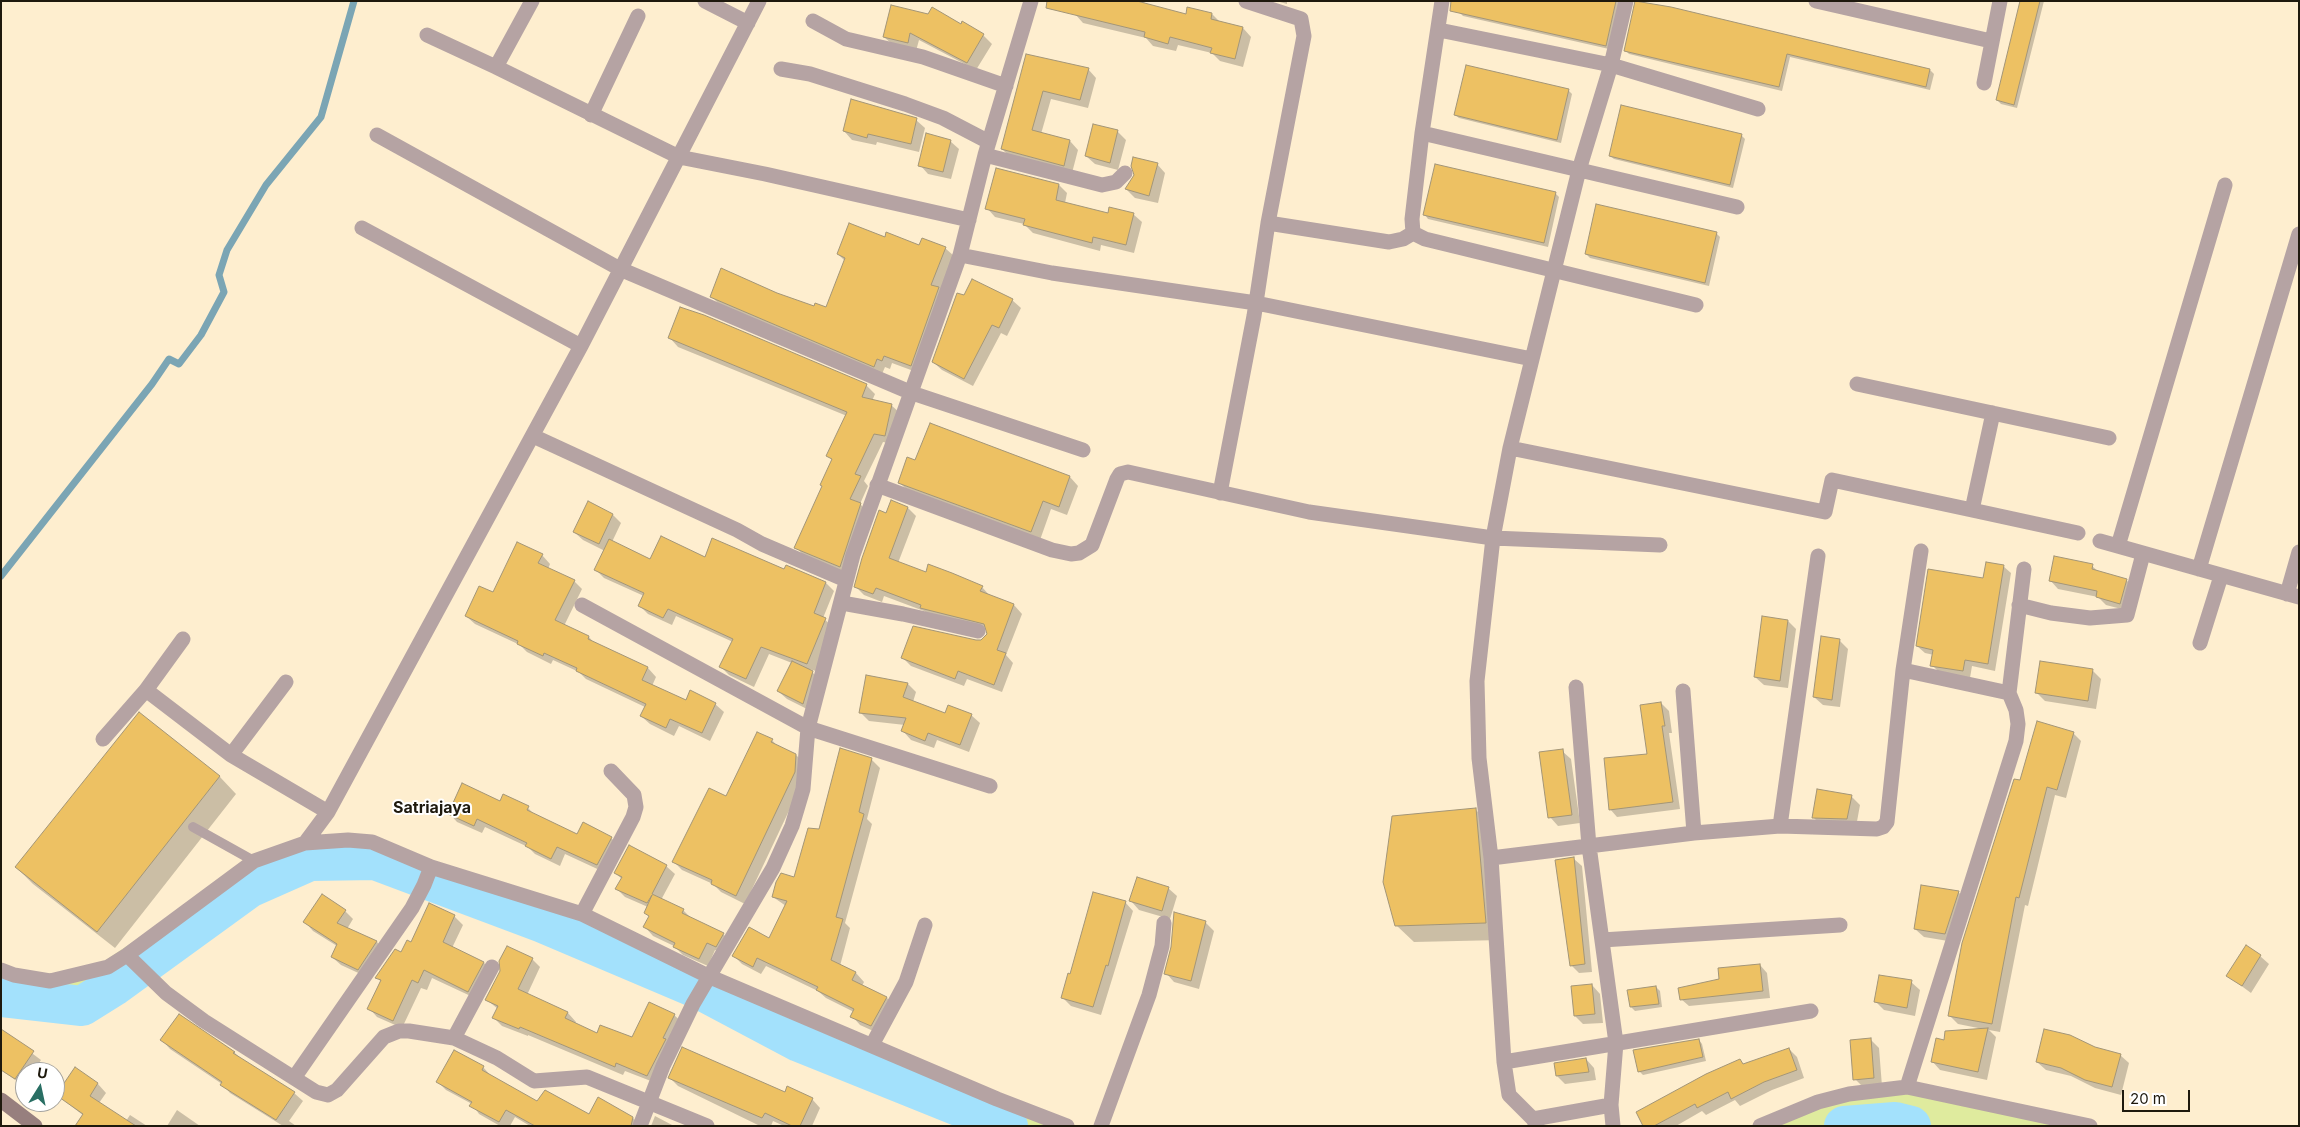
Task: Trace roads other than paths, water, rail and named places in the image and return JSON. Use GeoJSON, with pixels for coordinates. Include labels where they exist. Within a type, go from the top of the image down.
{"type":"FeatureCollection","features":[{"type":"Feature","properties":{"kind":"street"},"geometry":{"type":"LineString","coordinates":[[496,67],[532,1]]}},
{"type":"Feature","properties":{"kind":"street"},"geometry":{"type":"LineString","coordinates":[[705,1],[748,23]]}},
{"type":"Feature","properties":{"kind":"street"},"geometry":{"type":"LineString","coordinates":[[304,843],[328,812],[533,436],[759,1]]}},
{"type":"Feature","properties":{"kind":"street"},"geometry":{"type":"LineString","coordinates":[[640,1126],[647,1102],[708,976],[772,868],[792,826],[803,789],[808,728],[842,603],[846,580],[877,485],[912,393],[960,254],[987,148],[1031,1]]}},
{"type":"Feature","properties":{"kind":"street"},"geometry":{"type":"LineString","coordinates":[[1220,493],[1256,303],[1268,223],[1304,30],[1301,19],[1246,1]]}},
{"type":"Feature","properties":{"kind":"street"},"geometry":{"type":"LineString","coordinates":[[1413,233],[1412,219],[1422,133],[1442,1]]}},
{"type":"Feature","properties":{"kind":"street"},"geometry":{"type":"LineString","coordinates":[[1611,1105],[1535,1122],[1509,1095],[1504,1062],[1491,858],[1479,758],[1477,681],[1493,538],[1510,448],[1579,170],[1611,65],[1626,1]]}},
{"type":"Feature","properties":{"kind":"street"},"geometry":{"type":"LineString","coordinates":[[1816,1],[1991,41]]}},
{"type":"Feature","properties":{"kind":"street"},"geometry":{"type":"LineString","coordinates":[[1984,83],[2000,1]]}},
{"type":"Feature","properties":{"kind":"street"},"geometry":{"type":"LineString","coordinates":[[591,115],[638,16]]}},
{"type":"Feature","properties":{"kind":"street"},"geometry":{"type":"LineString","coordinates":[[813,21],[846,39],[923,57],[1006,86]]}},
{"type":"Feature","properties":{"kind":"street"},"geometry":{"type":"LineString","coordinates":[[1439,30],[1611,65],[1758,109]]}},
{"type":"Feature","properties":{"kind":"street"},"geometry":{"type":"LineString","coordinates":[[427,35],[496,67],[679,158],[765,174],[969,220]]}},
{"type":"Feature","properties":{"kind":"street"},"geometry":{"type":"LineString","coordinates":[[781,70],[810,74],[905,104],[943,118],[987,148],[1102,185],[1116,182],[1125,172]]}},
{"type":"Feature","properties":{"kind":"street"},"geometry":{"type":"LineString","coordinates":[[1422,133],[1737,207]]}},
{"type":"Feature","properties":{"kind":"street"},"geometry":{"type":"LineString","coordinates":[[377,136],[620,268],[912,393],[1083,450]]}},
{"type":"Feature","properties":{"kind":"street"},"geometry":{"type":"LineString","coordinates":[[2118,546],[2225,185]]}},
{"type":"Feature","properties":{"kind":"street"},"geometry":{"type":"LineString","coordinates":[[1268,223],[1389,242],[1403,239],[1413,233]]}},
{"type":"Feature","properties":{"kind":"street"},"geometry":{"type":"LineString","coordinates":[[362,228],[581,346]]}},
{"type":"Feature","properties":{"kind":"street"},"geometry":{"type":"LineString","coordinates":[[1413,233],[1425,240],[1696,305]]}},
{"type":"Feature","properties":{"kind":"street"},"geometry":{"type":"LineString","coordinates":[[2199,569],[2299,234]]}},
{"type":"Feature","properties":{"kind":"street"},"geometry":{"type":"LineString","coordinates":[[960,254],[1052,273],[1256,303],[1532,359]]}},
{"type":"Feature","properties":{"kind":"street"},"geometry":{"type":"LineString","coordinates":[[1857,384],[2109,438]]}},
{"type":"Feature","properties":{"kind":"street"},"geometry":{"type":"LineString","coordinates":[[1972,510],[1993,413]]}},
{"type":"Feature","properties":{"kind":"street"},"geometry":{"type":"LineString","coordinates":[[533,436],[737,530],[762,544],[846,580]]}},
{"type":"Feature","properties":{"kind":"street"},"geometry":{"type":"LineString","coordinates":[[1510,448],[1825,512],[1832,480],[2078,533]]}},
{"type":"Feature","properties":{"kind":"street"},"geometry":{"type":"LineString","coordinates":[[877,485],[1052,550],[1071,554],[1079,553],[1092,545],[1117,479],[1124,472],[1136,472],[1220,493],[1309,512],[1493,538],[1660,545]]}},
{"type":"Feature","properties":{"kind":"street"},"geometry":{"type":"LineString","coordinates":[[2100,542],[2293,596],[2299,552]]}},
{"type":"Feature","properties":{"kind":"street"},"geometry":{"type":"LineString","coordinates":[[1491,858],[1694,833],[1780,826],[1877,829],[1886,825],[1889,816],[1903,670],[1921,551]]}},
{"type":"Feature","properties":{"kind":"street"},"geometry":{"type":"LineString","coordinates":[[2019,605],[2051,613],[2090,618],[2127,616],[2143,554]]}},
{"type":"Feature","properties":{"kind":"street"},"geometry":{"type":"LineString","coordinates":[[1780,826],[1818,556]]}},
{"type":"Feature","properties":{"kind":"street"},"geometry":{"type":"LineString","coordinates":[[1907,1087],[2016,742],[2018,724],[2016,710],[2009,693],[2024,569]]}},
{"type":"Feature","properties":{"kind":"street"},"geometry":{"type":"LineString","coordinates":[[2200,643],[2221,576]]}},
{"type":"Feature","properties":{"kind":"street"},"geometry":{"type":"LineString","coordinates":[[842,603],[903,614],[978,631]]}},
{"type":"Feature","properties":{"kind":"street"},"geometry":{"type":"LineString","coordinates":[[582,605],[808,728],[990,786]]}},
{"type":"Feature","properties":{"kind":"street"},"geometry":{"type":"LineString","coordinates":[[103,739],[146,690],[183,639]]}},
{"type":"Feature","properties":{"kind":"street"},"geometry":{"type":"LineString","coordinates":[[1903,670],[2009,693]]}},
{"type":"Feature","properties":{"kind":"street"},"geometry":{"type":"LineString","coordinates":[[231,755],[286,682]]}},
{"type":"Feature","properties":{"kind":"street"},"geometry":{"type":"LineString","coordinates":[[1576,687],[1589,846],[1616,1043],[1611,1105],[1613,1126]]}},
{"type":"Feature","properties":{"kind":"street"},"geometry":{"type":"LineString","coordinates":[[146,690],[231,755],[328,812]]}},
{"type":"Feature","properties":{"kind":"street"},"geometry":{"type":"LineString","coordinates":[[1683,691],[1694,833]]}},
{"type":"Feature","properties":{"kind":"street"},"geometry":{"type":"LineString","coordinates":[[582,914],[633,817],[636,806],[634,794],[611,771]]}},
{"type":"Feature","properties":{"kind":"street"},"geometry":{"type":"LineString","coordinates":[[1,970],[14,975],[50,981],[108,966],[127,955],[254,861],[304,843],[348,840],[372,842],[431,867],[582,914],[708,976],[997,1099],[1067,1126]]}},
{"type":"Feature","properties":{"kind":"street"},"geometry":{"type":"LineString","coordinates":[[294,1078],[412,908],[424,886],[431,867]]}},
{"type":"Feature","properties":{"kind":"street"},"geometry":{"type":"LineString","coordinates":[[1101,1126],[1150,994],[1162,946],[1164,923]]}},
{"type":"Feature","properties":{"kind":"street"},"geometry":{"type":"LineString","coordinates":[[872,1045],[906,982],[925,925]]}},
{"type":"Feature","properties":{"kind":"street"},"geometry":{"type":"LineString","coordinates":[[1602,940],[1840,925]]}},
{"type":"Feature","properties":{"kind":"street"},"geometry":{"type":"LineString","coordinates":[[127,955],[166,993],[204,1022],[316,1092],[328,1095],[337,1090],[384,1037],[399,1031],[454,1038],[497,1058],[534,1081],[587,1077],[707,1126]]}},
{"type":"Feature","properties":{"kind":"street"},"geometry":{"type":"LineString","coordinates":[[454,1038],[492,967]]}},
{"type":"Feature","properties":{"kind":"street"},"geometry":{"type":"LineString","coordinates":[[1504,1062],[1811,1011]]}},
{"type":"Feature","properties":{"kind":"street"},"geometry":{"type":"LineString","coordinates":[[1760,1126],[1818,1102],[1849,1094],[1907,1087],[2090,1126]]}},
{"type":"Feature","properties":{"kind":"street"},"geometry":{"type":"LineString","coordinates":[[1,1100],[35,1126]]}},
{"type":"Feature","properties":{"kind":"lane"},"geometry":{"type":"LineString","coordinates":[[193,827],[254,861]]}},
{"type":"Feature","properties":{"kind":"waterway"},"geometry":{"type":"LineString","coordinates":[[1,576],[152,384],[169,359],[179,364],[201,335],[224,292],[219,275],[227,250],[266,185],[321,117],[354,1]]}},
{"type":"Feature","properties":{"kind":"waterway"},"geometry":{"type":"LineString","coordinates":[[1,997],[82,1006],[114,986],[249,888],[310,861],[375,860],[543,923],[701,990],[799,1042],[1008,1126]]}},
{"type":"Feature","properties":{"kind":"waterway"},"geometry":{"type":"LineString","coordinates":[[1844,1126],[1895,1122],[1911,1126]]}},
{"type":"Feature","properties":{"kind":"district","name":"Satriajaya"},"geometry":{"type":"Point","coordinates":[432,808]}}]}
